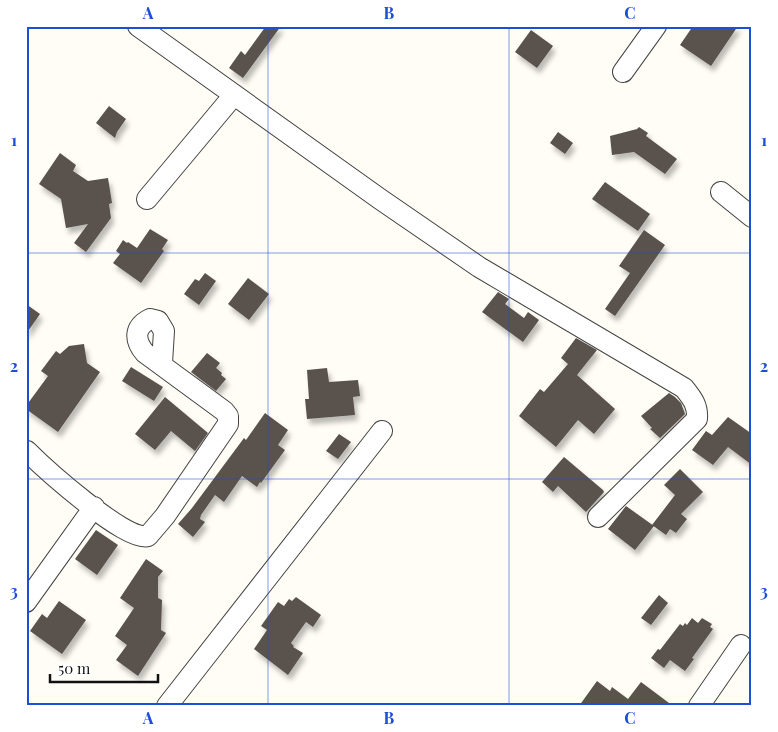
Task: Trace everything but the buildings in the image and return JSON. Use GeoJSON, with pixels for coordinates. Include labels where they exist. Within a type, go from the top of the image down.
{"type":"FeatureCollection","features":[{"type":"Feature","properties":{"kind":"street"},"geometry":{"type":"LineString","coordinates":[[138,26],[380,199],[479,267],[684,388],[693,399],[698,410],[696,419],[598,517]]}},
{"type":"Feature","properties":{"kind":"street"},"geometry":{"type":"LineString","coordinates":[[623,72],[656,26]]}},
{"type":"Feature","properties":{"kind":"street"},"geometry":{"type":"LineString","coordinates":[[147,199],[234,95]]}},
{"type":"Feature","properties":{"kind":"street"},"geometry":{"type":"LineString","coordinates":[[721,192],[752,217]]}},
{"type":"Feature","properties":{"kind":"street"},"geometry":{"type":"LineString","coordinates":[[27,451],[70,490],[94,507],[140,537],[148,536],[165,516],[228,424],[228,416],[224,411],[162,363]]}},
{"type":"Feature","properties":{"kind":"street"},"geometry":{"type":"LineString","coordinates":[[167,706],[382,431]]}},
{"type":"Feature","properties":{"kind":"street"},"geometry":{"type":"LineString","coordinates":[[26,602],[94,507]]}},
{"type":"Feature","properties":{"kind":"street"},"geometry":{"type":"LineString","coordinates":[[699,706],[741,645]]}}]}
